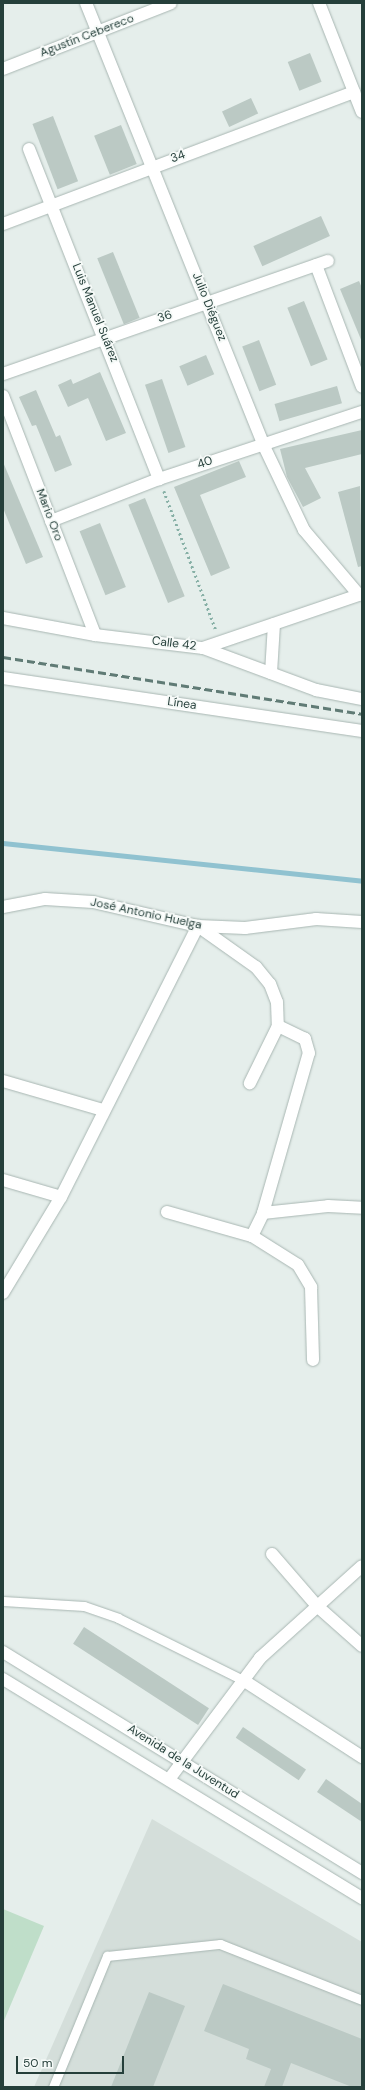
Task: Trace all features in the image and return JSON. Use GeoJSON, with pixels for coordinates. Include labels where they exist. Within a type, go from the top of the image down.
{"type":"FeatureCollection","features":[{"type":"Feature","properties":{"kind":"street","name":"Julio Diéguez"},"geometry":{"type":"LineString","coordinates":[[86,3],[263,444],[304,530],[360,594]]}},
{"type":"Feature","properties":{"kind":"street","name":"Agustín Cebereco"},"geometry":{"type":"LineString","coordinates":[[3,69],[171,3]]}},
{"type":"Feature","properties":{"kind":"street"},"geometry":{"type":"LineString","coordinates":[[319,3],[362,112]]}},
{"type":"Feature","properties":{"kind":"street","name":"34"},"geometry":{"type":"LineString","coordinates":[[3,224],[354,92]]}},
{"type":"Feature","properties":{"kind":"street","name":"Luis Manuel Suárez"},"geometry":{"type":"LineString","coordinates":[[29,149],[106,338],[159,479]]}},
{"type":"Feature","properties":{"kind":"street","name":"36"},"geometry":{"type":"LineString","coordinates":[[3,374],[328,260]]}},
{"type":"Feature","properties":{"kind":"street"},"geometry":{"type":"LineString","coordinates":[[316,265],[362,387]]}},
{"type":"Feature","properties":{"kind":"street","name":"Mario Oro"},"geometry":{"type":"LineString","coordinates":[[3,396],[95,635]]}},
{"type":"Feature","properties":{"kind":"street","name":"40"},"geometry":{"type":"LineString","coordinates":[[51,521],[159,479],[362,412]]}},
{"type":"Feature","properties":{"kind":"street","name":"Calle 42"},"geometry":{"type":"LineString","coordinates":[[3,618],[95,635],[203,648],[360,594]]}},
{"type":"Feature","properties":{"kind":"street"},"geometry":{"type":"LineString","coordinates":[[271,673],[274,624]]}},
{"type":"Feature","properties":{"kind":"street"},"geometry":{"type":"LineString","coordinates":[[203,648],[316,690],[362,699]]}},
{"type":"Feature","properties":{"kind":"street","name":"Línea"},"geometry":{"type":"LineString","coordinates":[[3,678],[362,731]]}},
{"type":"Feature","properties":{"kind":"street","name":"José Antonio Huelga"},"geometry":{"type":"LineString","coordinates":[[3,908],[45,899],[93,902],[198,926],[245,928],[316,918],[362,922]]}},
{"type":"Feature","properties":{"kind":"street"},"geometry":{"type":"LineString","coordinates":[[3,1293],[61,1197],[103,1110],[198,926],[256,967],[270,984],[277,1002],[278,1026],[250,1083]]}},
{"type":"Feature","properties":{"kind":"street"},"geometry":{"type":"LineString","coordinates":[[252,1236],[263,1213],[309,1054],[305,1039],[278,1026]]}},
{"type":"Feature","properties":{"kind":"street"},"geometry":{"type":"LineString","coordinates":[[3,1081],[103,1110]]}},
{"type":"Feature","properties":{"kind":"street"},"geometry":{"type":"LineString","coordinates":[[3,1180],[61,1197]]}},
{"type":"Feature","properties":{"kind":"street"},"geometry":{"type":"LineString","coordinates":[[263,1213],[328,1206],[362,1208]]}},
{"type":"Feature","properties":{"kind":"street"},"geometry":{"type":"LineString","coordinates":[[167,1212],[252,1236],[298,1265],[311,1287],[313,1360]]}},
{"type":"Feature","properties":{"kind":"street"},"geometry":{"type":"LineString","coordinates":[[272,1554],[317,1606],[362,1646]]}},
{"type":"Feature","properties":{"kind":"street"},"geometry":{"type":"LineString","coordinates":[[170,1778],[260,1658],[362,1566]]}},
{"type":"Feature","properties":{"kind":"street","name":"Avenida de la Juventud"},"geometry":{"type":"LineString","coordinates":[[3,1652],[184,1760],[362,1874]]}},
{"type":"Feature","properties":{"kind":"street","name":"Avenida de la Juventud"},"geometry":{"type":"LineString","coordinates":[[3,1679],[170,1778],[362,1898]]}},
{"type":"Feature","properties":{"kind":"street"},"geometry":{"type":"LineString","coordinates":[[243,1680],[362,1757]]}},
{"type":"Feature","properties":{"kind":"lane"},"geometry":{"type":"LineString","coordinates":[[3,1601],[84,1606],[118,1618],[243,1680]]}},
{"type":"Feature","properties":{"kind":"lane"},"geometry":{"type":"LineString","coordinates":[[53,2087],[107,1956],[220,1944],[362,2000]]}},
{"type":"Feature","properties":{"kind":"path"},"geometry":{"type":"LineString","coordinates":[[159,479],[221,642]]}},
{"type":"Feature","properties":{"kind":"shaded area"},"geometry":{"type":"Polygon","coordinates":[[[152,1819],[362,1942],[362,2087],[34,2087],[152,1819]]]}},
{"type":"Feature","properties":{"kind":"green space"},"geometry":{"type":"Polygon","coordinates":[[[3,1909],[44,1926],[3,2023],[3,1909]]]}},
{"type":"Feature","properties":{"kind":"building"},"geometry":{"type":"Polygon","coordinates":[[[310,53],[322,82],[299,91],[288,62],[310,53]]]}},
{"type":"Feature","properties":{"kind":"building"},"geometry":{"type":"Polygon","coordinates":[[[251,98],[258,113],[229,127],[222,112],[251,98]]]}},
{"type":"Feature","properties":{"kind":"building"},"geometry":{"type":"Polygon","coordinates":[[[53,116],[78,181],[58,189],[32,124],[53,116]]]}},
{"type":"Feature","properties":{"kind":"building"},"geometry":{"type":"Polygon","coordinates":[[[121,125],[137,164],[110,175],[94,136],[121,125]]]}},
{"type":"Feature","properties":{"kind":"building"},"geometry":{"type":"Polygon","coordinates":[[[321,216],[330,236],[262,266],[253,246],[321,216]]]}},
{"type":"Feature","properties":{"kind":"building"},"geometry":{"type":"Polygon","coordinates":[[[113,252],[140,318],[124,324],[97,258],[113,252]]]}},
{"type":"Feature","properties":{"kind":"building"},"geometry":{"type":"Polygon","coordinates":[[[359,281],[362,288],[362,342],[340,289],[359,281]]]}},
{"type":"Feature","properties":{"kind":"building"},"geometry":{"type":"Polygon","coordinates":[[[304,301],[328,359],[311,366],[287,308],[304,301]]]}},
{"type":"Feature","properties":{"kind":"building"},"geometry":{"type":"Polygon","coordinates":[[[259,340],[276,385],[259,391],[242,346],[259,340]]]}},
{"type":"Feature","properties":{"kind":"building"},"geometry":{"type":"Polygon","coordinates":[[[206,355],[214,374],[188,386],[179,366],[206,355]]]}},
{"type":"Feature","properties":{"kind":"building"},"geometry":{"type":"Polygon","coordinates":[[[100,372],[126,433],[106,441],[88,398],[68,407],[58,385],[71,379],[73,384],[100,372]]]}},
{"type":"Feature","properties":{"kind":"building"},"geometry":{"type":"Polygon","coordinates":[[[162,379],[185,447],[168,453],[145,385],[162,379]]]}},
{"type":"Feature","properties":{"kind":"building"},"geometry":{"type":"Polygon","coordinates":[[[337,386],[342,403],[279,421],[275,404],[337,386]]]}},
{"type":"Feature","properties":{"kind":"building"},"geometry":{"type":"Polygon","coordinates":[[[36,390],[56,437],[60,435],[72,465],[55,472],[36,425],[32,426],[19,397],[36,390]]]}},
{"type":"Feature","properties":{"kind":"building"},"geometry":{"type":"Polygon","coordinates":[[[362,430],[362,454],[305,468],[321,498],[303,507],[287,477],[280,449],[362,430]]]}},
{"type":"Feature","properties":{"kind":"building"},"geometry":{"type":"Polygon","coordinates":[[[239,461],[246,477],[200,495],[230,568],[211,576],[174,487],[239,461]]]}},
{"type":"Feature","properties":{"kind":"building"},"geometry":{"type":"Polygon","coordinates":[[[3,462],[43,557],[26,564],[3,508],[3,462]]]}},
{"type":"Feature","properties":{"kind":"building"},"geometry":{"type":"Polygon","coordinates":[[[360,486],[362,566],[358,567],[338,492],[360,486]]]}},
{"type":"Feature","properties":{"kind":"building"},"geometry":{"type":"Polygon","coordinates":[[[145,498],[185,596],[168,603],[128,505],[145,498]]]}},
{"type":"Feature","properties":{"kind":"building"},"geometry":{"type":"Polygon","coordinates":[[[100,523],[126,587],[105,595],[80,531],[100,523]]]}},
{"type":"Feature","properties":{"kind":"building"},"geometry":{"type":"Polygon","coordinates":[[[84,1627],[209,1708],[198,1725],[73,1644],[84,1627]]]}},
{"type":"Feature","properties":{"kind":"building"},"geometry":{"type":"Polygon","coordinates":[[[243,1727],[306,1769],[299,1780],[236,1738],[243,1727]]]}},
{"type":"Feature","properties":{"kind":"building"},"geometry":{"type":"Polygon","coordinates":[[[326,1779],[362,1804],[362,1822],[317,1792],[326,1779]]]}},
{"type":"Feature","properties":{"kind":"building"},"geometry":{"type":"Polygon","coordinates":[[[223,1984],[362,2039],[362,2087],[352,2087],[291,2063],[282,2087],[264,2087],[271,2069],[246,2059],[249,2049],[204,2031],[223,1984]]]}},
{"type":"Feature","properties":{"kind":"building"},"geometry":{"type":"Polygon","coordinates":[[[149,1992],[185,2006],[153,2087],[111,2087],[149,1992]]]}},
{"type":"Feature","properties":{"kind":"waterway"},"geometry":{"type":"LineString","coordinates":[[3,843],[362,881]]}},
{"type":"Feature","properties":{"kind":"railway"},"geometry":{"type":"LineString","coordinates":[[3,657],[362,714]]}}]}
